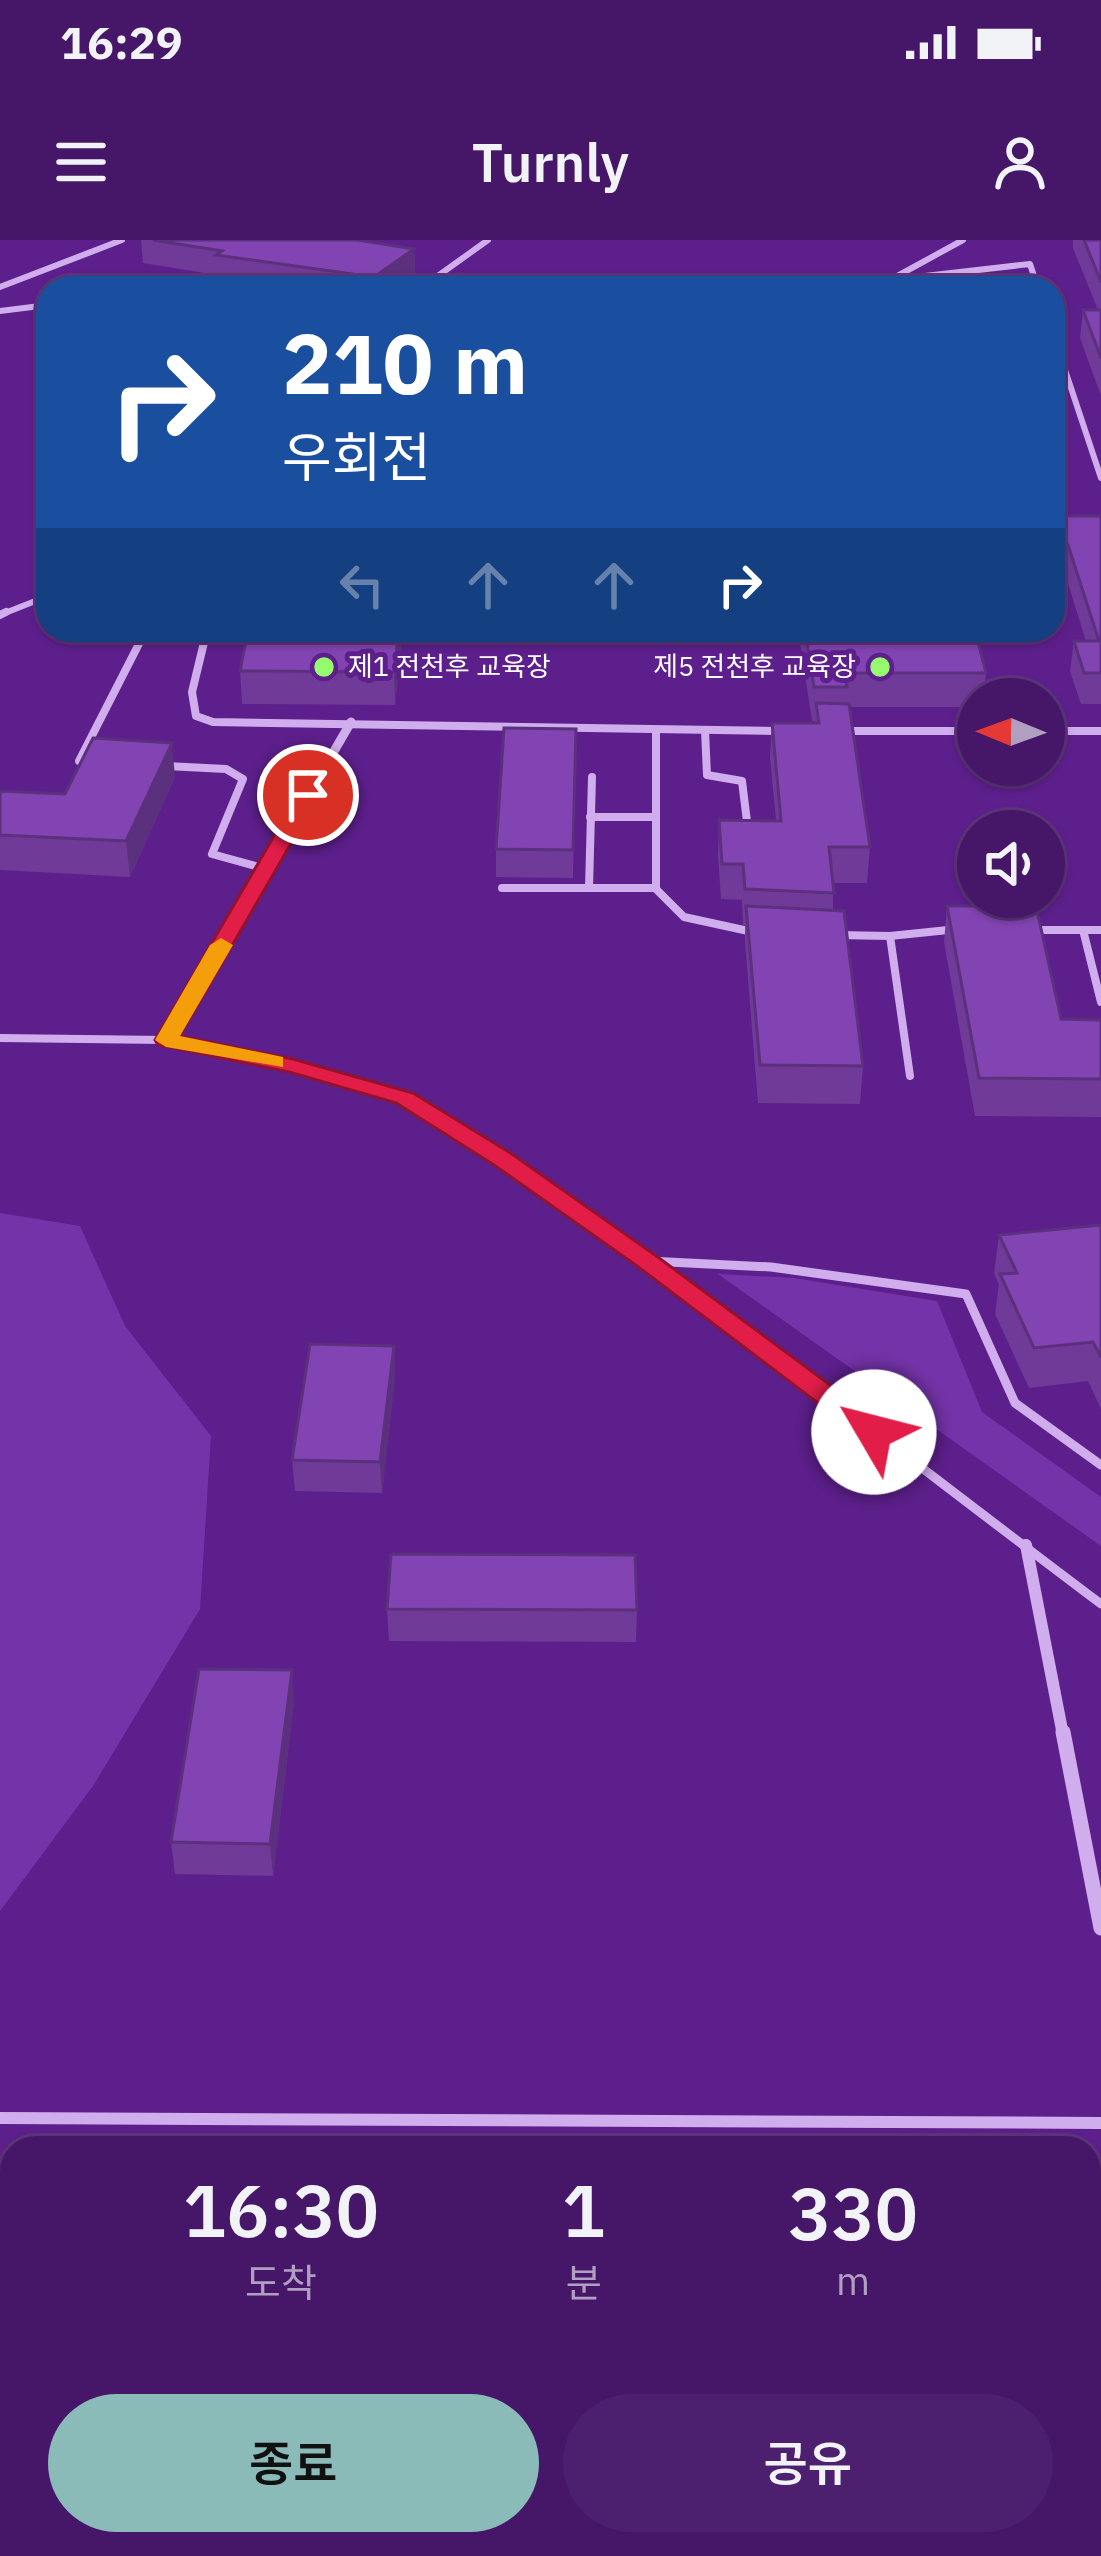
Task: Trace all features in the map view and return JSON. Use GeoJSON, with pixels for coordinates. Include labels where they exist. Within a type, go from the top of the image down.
{"type":"FeatureCollection","features":[{"type":"Feature","properties":{"kind":"street"},"geometry":{"type":"LineString","coordinates":[[166,1040],[351,722]]}},
{"type":"Feature","properties":{"kind":"street"},"geometry":{"type":"LineString","coordinates":[[1026,1545],[1101,1928]]}},
{"type":"Feature","properties":{"kind":"lane"},"geometry":{"type":"LineString","coordinates":[[0,287],[122,240]]}},
{"type":"Feature","properties":{"kind":"lane"},"geometry":{"type":"LineString","coordinates":[[438,276],[488,240]]}},
{"type":"Feature","properties":{"kind":"lane"},"geometry":{"type":"LineString","coordinates":[[897,276],[963,240]]}},
{"type":"Feature","properties":{"kind":"lane"},"geometry":{"type":"LineString","coordinates":[[925,276],[1030,264],[1034,276]]}},
{"type":"Feature","properties":{"kind":"lane"},"geometry":{"type":"LineString","coordinates":[[0,309],[36,307]]}},
{"type":"Feature","properties":{"kind":"lane"},"geometry":{"type":"LineString","coordinates":[[1065,370],[1101,478]]}},
{"type":"Feature","properties":{"kind":"lane"},"geometry":{"type":"LineString","coordinates":[[0,615],[36,601]]}},
{"type":"Feature","properties":{"kind":"lane"},"geometry":{"type":"LineString","coordinates":[[100,762],[79,761],[140,642]]}},
{"type":"Feature","properties":{"kind":"lane"},"geometry":{"type":"LineString","coordinates":[[204,642],[192,692],[196,716],[241,724],[797,730]]}},
{"type":"Feature","properties":{"kind":"lane"},"geometry":{"type":"LineString","coordinates":[[656,730],[655,888],[676,913],[724,931],[771,932]]}},
{"type":"Feature","properties":{"kind":"lane"},"geometry":{"type":"LineString","coordinates":[[705,730],[707,775],[742,781],[750,848]]}},
{"type":"Feature","properties":{"kind":"lane"},"geometry":{"type":"LineString","coordinates":[[842,730],[957,731]]}},
{"type":"Feature","properties":{"kind":"lane"},"geometry":{"type":"LineString","coordinates":[[1065,731],[1101,731]]}},
{"type":"Feature","properties":{"kind":"lane"},"geometry":{"type":"LineString","coordinates":[[163,766],[226,769],[243,779],[212,854],[266,869]]}},
{"type":"Feature","properties":{"kind":"lane"},"geometry":{"type":"LineString","coordinates":[[589,888],[592,777]]}},
{"type":"Feature","properties":{"kind":"lane"},"geometry":{"type":"LineString","coordinates":[[590,817],[656,817]]}},
{"type":"Feature","properties":{"kind":"lane"},"geometry":{"type":"LineString","coordinates":[[502,888],[655,888]]}},
{"type":"Feature","properties":{"kind":"lane"},"geometry":{"type":"LineString","coordinates":[[819,934],[890,936],[975,929]]}},
{"type":"Feature","properties":{"kind":"lane"},"geometry":{"type":"LineString","coordinates":[[1018,930],[1101,930]]}},
{"type":"Feature","properties":{"kind":"lane"},"geometry":{"type":"LineString","coordinates":[[1083,930],[1101,1002]]}},
{"type":"Feature","properties":{"kind":"lane"},"geometry":{"type":"LineString","coordinates":[[890,936],[910,1076]]}},
{"type":"Feature","properties":{"kind":"lane"},"geometry":{"type":"LineString","coordinates":[[0,1038],[166,1040],[293,1066],[404,1098],[503,1160],[646,1261],[1101,1604]]}},
{"type":"Feature","properties":{"kind":"lane"},"geometry":{"type":"LineString","coordinates":[[646,1261],[771,1267],[966,1294],[1015,1403],[1101,1465]]}},
{"type":"Feature","properties":{"kind":"lane"},"geometry":{"type":"LineString","coordinates":[[0,2118],[1101,2123]]}},
{"type":"Feature","properties":{"kind":"shaded area"},"geometry":{"type":"Polygon","coordinates":[[[0,1213],[80,1226],[125,1326],[211,1436],[200,1609],[93,1786],[0,1911],[0,1213]]]}},
{"type":"Feature","properties":{"kind":"shaded area"},"geometry":{"type":"Polygon","coordinates":[[[718,1274],[794,1278],[937,1301],[982,1412],[1101,1497],[1101,1546],[718,1274]]]}},
{"type":"Feature","properties":{"kind":"building"},"geometry":{"type":"Polygon","coordinates":[[[153,240],[358,240],[414,249],[375,276],[216,255],[222,251],[153,240]]]}},
{"type":"Feature","properties":{"kind":"building"},"geometry":{"type":"Polygon","coordinates":[[[1084,240],[1101,240],[1101,282],[1084,240]]]}},
{"type":"Feature","properties":{"kind":"building"},"geometry":{"type":"Polygon","coordinates":[[[1083,310],[1101,310],[1101,358],[1083,310]]]}},
{"type":"Feature","properties":{"kind":"building"},"geometry":{"type":"Polygon","coordinates":[[[1065,516],[1101,516],[1101,673],[1084,673],[1074,641],[1099,641],[1068,545],[1065,516]]]}},
{"type":"Feature","properties":{"kind":"building"},"geometry":{"type":"Polygon","coordinates":[[[246,642],[398,642],[394,672],[240,671],[246,642]]]}},
{"type":"Feature","properties":{"kind":"building"},"geometry":{"type":"Polygon","coordinates":[[[807,642],[978,642],[986,673],[845,673],[847,687],[814,687],[807,642]]]}},
{"type":"Feature","properties":{"kind":"building"},"geometry":{"type":"Polygon","coordinates":[[[816,703],[849,704],[870,847],[829,847],[834,893],[745,889],[743,864],[722,864],[719,820],[781,821],[772,723],[819,723],[816,703]]]}},
{"type":"Feature","properties":{"kind":"building"},"geometry":{"type":"Polygon","coordinates":[[[504,728],[576,729],[573,850],[496,849],[504,728]]]}},
{"type":"Feature","properties":{"kind":"building"},"geometry":{"type":"Polygon","coordinates":[[[93,738],[172,743],[126,841],[0,835],[0,791],[65,794],[93,738]]]}},
{"type":"Feature","properties":{"kind":"building"},"geometry":{"type":"Polygon","coordinates":[[[746,906],[844,911],[863,1066],[760,1065],[746,906]]]}},
{"type":"Feature","properties":{"kind":"building"},"geometry":{"type":"Polygon","coordinates":[[[947,906],[957,906],[957,918],[1039,918],[1061,1019],[1101,1020],[1101,1079],[979,1078],[947,906]]]}},
{"type":"Feature","properties":{"kind":"building"},"geometry":{"type":"Polygon","coordinates":[[[1101,1225],[1101,1357],[1093,1342],[1034,1348],[1000,1274],[1017,1273],[999,1235],[1101,1225]]]}},
{"type":"Feature","properties":{"kind":"building"},"geometry":{"type":"Polygon","coordinates":[[[310,1344],[394,1346],[380,1462],[292,1460],[310,1344]]]}},
{"type":"Feature","properties":{"kind":"building"},"geometry":{"type":"Polygon","coordinates":[[[391,1554],[635,1555],[637,1610],[387,1609],[391,1554]]]}},
{"type":"Feature","properties":{"kind":"building"},"geometry":{"type":"Polygon","coordinates":[[[199,1669],[292,1670],[270,1844],[171,1842],[199,1669]]]}},
{"type":"Feature","properties":{"kind":"slow traffic"},"geometry":{"type":"LineString","coordinates":[[221,945],[166,1040],[275,1062]]}},
{"type":"Feature","properties":{"kind":"place","name":"제1 전천후 교육장"},"geometry":{"type":"Point","coordinates":[324,667]}},
{"type":"Feature","properties":{"kind":"place","name":"제5 전천후 교육장"},"geometry":{"type":"Point","coordinates":[880,667]}},
{"type":"Feature","properties":{"kind":"route"},"geometry":{"type":"LineString","coordinates":[[308,795],[166,1040],[293,1066],[404,1098],[503,1160],[646,1261],[874,1432]]}}]}
